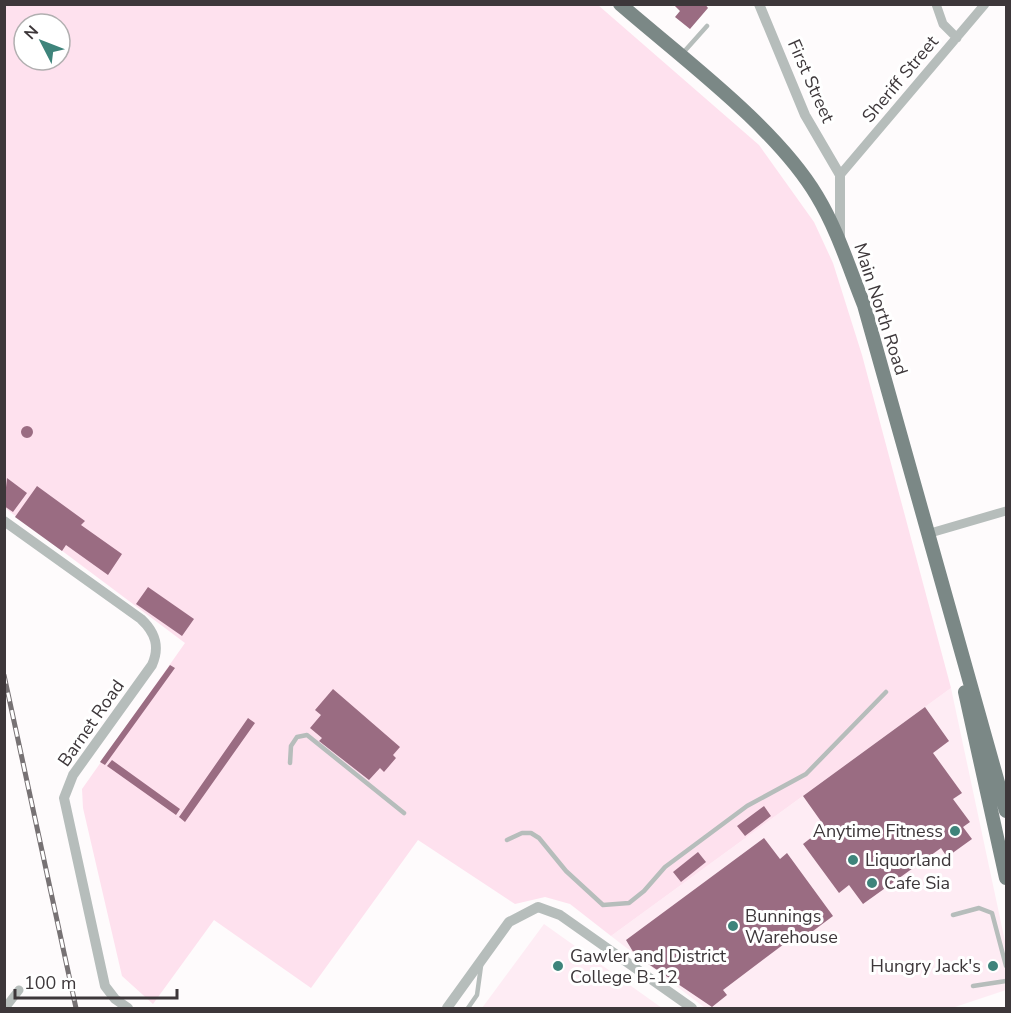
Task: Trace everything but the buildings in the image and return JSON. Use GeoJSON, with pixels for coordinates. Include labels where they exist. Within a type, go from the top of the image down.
{"type":"FeatureCollection","features":[{"type":"Feature","properties":{"kind":"main road","name":"Main North Road"},"geometry":{"type":"LineString","coordinates":[[620,4],[751,119],[793,163],[817,195],[840,241],[864,305],[1006,811]]}},
{"type":"Feature","properties":{"kind":"main road","name":"Main North Road"},"geometry":{"type":"LineString","coordinates":[[945,599],[1006,878]]}},
{"type":"Feature","properties":{"kind":"street","name":"First Street"},"geometry":{"type":"LineString","coordinates":[[759,4],[805,115],[840,175]]}},
{"type":"Feature","properties":{"kind":"street"},"geometry":{"type":"LineString","coordinates":[[936,4],[943,24],[957,38]]}},
{"type":"Feature","properties":{"kind":"street","name":"Sheriff Street"},"geometry":{"type":"LineString","coordinates":[[840,175],[985,4]]}},
{"type":"Feature","properties":{"kind":"street"},"geometry":{"type":"LineString","coordinates":[[840,175],[840,241]]}},
{"type":"Feature","properties":{"kind":"street"},"geometry":{"type":"LineString","coordinates":[[927,534],[1006,511]]}},
{"type":"Feature","properties":{"kind":"street","name":"Barnet Road"},"geometry":{"type":"LineString","coordinates":[[4,521],[141,619],[155,639],[157,649],[152,665],[73,776],[64,798],[105,986],[115,999],[128,1008]]}},
{"type":"Feature","properties":{"kind":"street"},"geometry":{"type":"LineString","coordinates":[[447,1008],[509,922],[529,909],[549,909],[692,1008]]}},
{"type":"Feature","properties":{"kind":"street"},"geometry":{"type":"LineString","coordinates":[[5,1008],[19,990]]}},
{"type":"Feature","properties":{"kind":"lane"},"geometry":{"type":"LineString","coordinates":[[680,57],[707,26]]}},
{"type":"Feature","properties":{"kind":"lane"},"geometry":{"type":"LineString","coordinates":[[507,840],[522,833],[531,833],[539,838],[566,871],[603,905],[628,903],[644,891],[665,867],[747,806],[806,774],[886,692]]}},
{"type":"Feature","properties":{"kind":"lane"},"geometry":{"type":"LineString","coordinates":[[290,763],[291,746],[297,737],[307,735],[404,813]]}},
{"type":"Feature","properties":{"kind":"lane"},"geometry":{"type":"LineString","coordinates":[[953,915],[980,908],[992,913],[1006,966]]}},
{"type":"Feature","properties":{"kind":"lane"},"geometry":{"type":"LineString","coordinates":[[468,1008],[477,995],[482,977],[481,960]]}},
{"type":"Feature","properties":{"kind":"lane"},"geometry":{"type":"LineString","coordinates":[[973,986],[1006,981]]}},
{"type":"Feature","properties":{"kind":"shaded area"},"geometry":{"type":"Polygon","coordinates":[[[4,5],[598,5],[759,145],[814,222],[833,263],[862,355],[951,688],[611,936],[570,904],[545,897],[515,904],[418,840],[311,988],[214,920],[153,1004],[122,976],[83,808],[82,789],[185,643],[5,508],[4,5]]]}},
{"type":"Feature","properties":{"kind":"shaded area"},"geometry":{"type":"Polygon","coordinates":[[[951,688],[1006,946],[1006,990],[952,1008],[705,1008],[611,936],[951,688]]]}},
{"type":"Feature","properties":{"kind":"shaded area","name":"Gawler and District College B-12"},"geometry":{"type":"Polygon","coordinates":[[[544,924],[662,1008],[482,1008],[544,924]]]}},
{"type":"Feature","properties":{"kind":"railway"},"geometry":{"type":"LineString","coordinates":[[4,675],[76,1008]]}},
{"type":"Feature","properties":{"kind":"place","name":"Anytime Fitness"},"geometry":{"type":"Point","coordinates":[955,831]}},
{"type":"Feature","properties":{"kind":"place","name":"Liquorland"},"geometry":{"type":"Point","coordinates":[853,860]}},
{"type":"Feature","properties":{"kind":"place","name":"Cafe Sia"},"geometry":{"type":"Point","coordinates":[872,883]}},
{"type":"Feature","properties":{"kind":"place","name":"Bunnings Warehouse"},"geometry":{"type":"Point","coordinates":[733,926]}},
{"type":"Feature","properties":{"kind":"place","name":"Gawler and District College B-12"},"geometry":{"type":"Point","coordinates":[558,966]}},
{"type":"Feature","properties":{"kind":"place","name":"Hungry Jack's"},"geometry":{"type":"Point","coordinates":[993,966]}}]}
